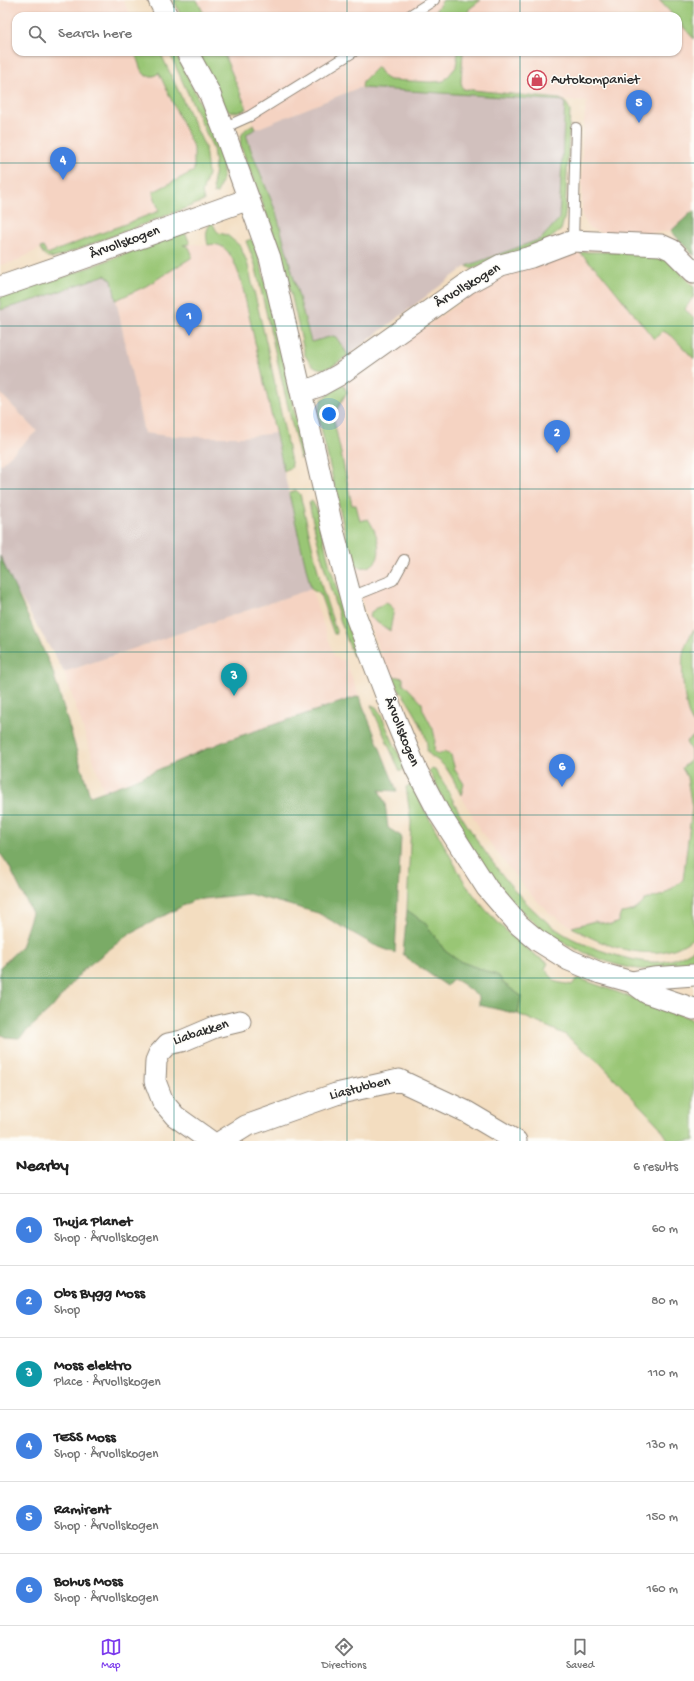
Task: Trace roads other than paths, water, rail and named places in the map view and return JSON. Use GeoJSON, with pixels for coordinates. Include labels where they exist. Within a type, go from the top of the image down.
{"type":"FeatureCollection","features":[{"type":"Feature","properties":{"kind":"street"},"geometry":{"type":"LineString","coordinates":[[159,0],[165,12]]}},
{"type":"Feature","properties":{"kind":"street","name":"Årvollskogen"},"geometry":{"type":"LineString","coordinates":[[189,56],[209,92],[224,128],[270,258],[332,526],[355,614],[416,769],[439,813],[487,888],[518,925],[537,940],[569,960],[600,973],[632,982],[647,992],[694,1009]]}},
{"type":"Feature","properties":{"kind":"street","name":"Årvollskogen"},"geometry":{"type":"LineString","coordinates":[[0,286],[81,260],[249,199]]}},
{"type":"Feature","properties":{"kind":"street","name":"Årvollskogen"},"geometry":{"type":"LineString","coordinates":[[302,392],[319,386],[340,374],[468,283],[501,265],[531,257],[573,241],[662,245],[672,250],[694,272]]}},
{"type":"Feature","properties":{"kind":"street","name":"Årvollskogen"},"geometry":{"type":"LineString","coordinates":[[632,982],[653,978],[694,975]]}},
{"type":"Feature","properties":{"kind":"street","name":"Liabakken"},"geometry":{"type":"LineString","coordinates":[[210,1141],[175,1116],[163,1102],[155,1081],[156,1061],[159,1054],[168,1044],[182,1041],[214,1027],[240,1021]]}},
{"type":"Feature","properties":{"kind":"street","name":"Liastubben"},"geometry":{"type":"LineString","coordinates":[[222,1141],[246,1126],[336,1094],[399,1080],[467,1112],[516,1141]]}},
{"type":"Feature","properties":{"kind":"lane"},"geometry":{"type":"LineString","coordinates":[[415,12],[434,0]]}},
{"type":"Feature","properties":{"kind":"lane"},"geometry":{"type":"LineString","coordinates":[[224,128],[250,116],[347,56]]}},
{"type":"Feature","properties":{"kind":"lane"},"geometry":{"type":"LineString","coordinates":[[573,241],[576,128]]}},
{"type":"Feature","properties":{"kind":"lane"},"geometry":{"type":"LineString","coordinates":[[351,597],[393,580],[404,560]]}},
{"type":"Feature","properties":{"kind":"place","name":"Autokompaniet"},"geometry":{"type":"Point","coordinates":[537,80]}},
{"type":"Feature","properties":{"kind":"place","name":"Ramirent"},"geometry":{"type":"Point","coordinates":[639,123]}},
{"type":"Feature","properties":{"kind":"place","name":"TESS Moss"},"geometry":{"type":"Point","coordinates":[63,180]}},
{"type":"Feature","properties":{"kind":"place","name":"Thuja Planet"},"geometry":{"type":"Point","coordinates":[189,336]}},
{"type":"Feature","properties":{"kind":"place","name":"Obs Bygg Moss"},"geometry":{"type":"Point","coordinates":[557,453]}},
{"type":"Feature","properties":{"kind":"place","name":"Moss elektro"},"geometry":{"type":"Point","coordinates":[234,696]}},
{"type":"Feature","properties":{"kind":"place","name":"Bohus Moss"},"geometry":{"type":"Point","coordinates":[562,787]}}]}
